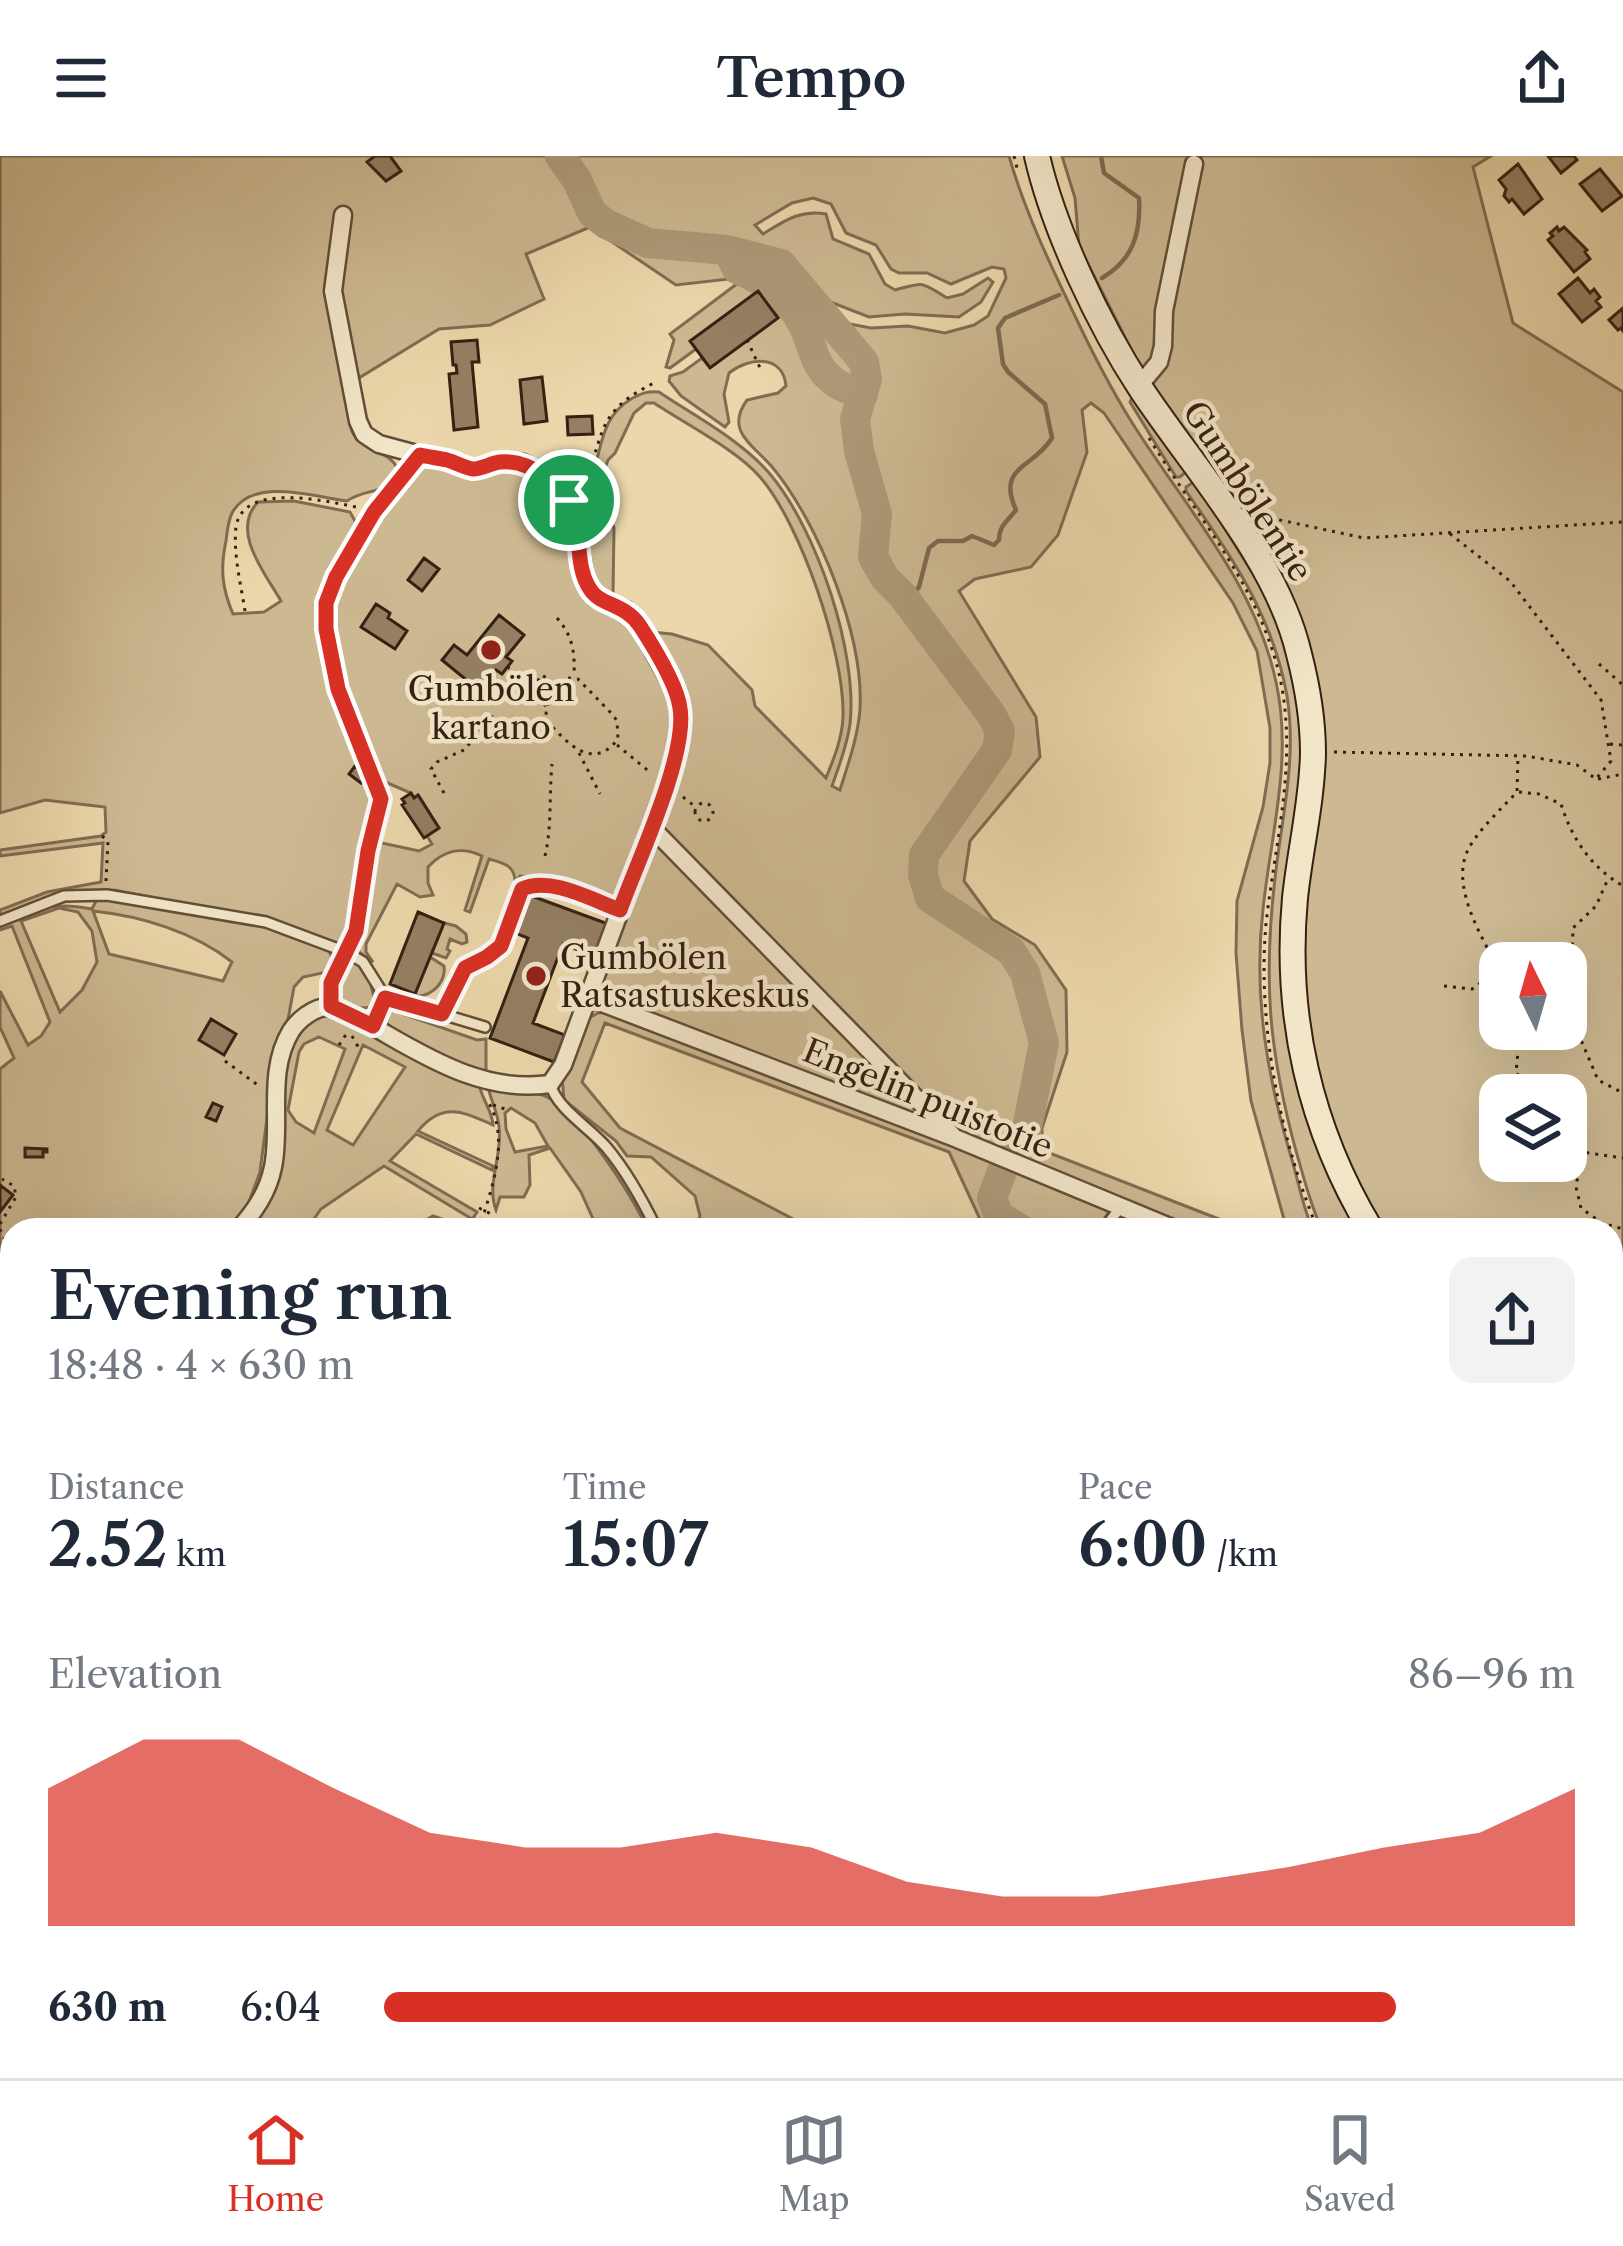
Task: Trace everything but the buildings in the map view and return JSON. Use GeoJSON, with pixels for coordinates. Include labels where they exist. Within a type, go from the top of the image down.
{"type":"FeatureCollection","features":[{"type":"Feature","properties":{"kind":"main road","name":"Gumbölentie"},"geometry":{"type":"LineString","coordinates":[[1037,156],[1073,259],[1139,386],[1258,557],[1299,651],[1313,752],[1295,897],[1294,1013],[1308,1085],[1326,1142],[1364,1218]]}},
{"type":"Feature","properties":{"kind":"street"},"geometry":{"type":"LineString","coordinates":[[1139,386],[1159,362],[1163,346],[1164,311],[1194,164]]}},
{"type":"Feature","properties":{"kind":"street"},"geometry":{"type":"LineString","coordinates":[[249,1218],[260,1205],[274,1166],[275,1097],[282,1052],[292,1029],[318,1009],[331,1006],[481,1080],[529,1088],[550,1084],[563,1065],[590,998],[674,762],[681,710],[638,623],[626,610],[595,597],[585,582],[569,500],[535,469],[501,462],[474,469],[379,444],[364,434],[333,291],[343,215]]}},
{"type":"Feature","properties":{"kind":"street"},"geometry":{"type":"LineString","coordinates":[[651,826],[955,1138]]}},
{"type":"Feature","properties":{"kind":"street","name":"Engelin puistotie"},"geometry":{"type":"LineString","coordinates":[[590,998],[955,1138],[1146,1218]]}},
{"type":"Feature","properties":{"kind":"lane"},"geometry":{"type":"LineString","coordinates":[[331,1006],[331,983],[356,931],[381,799],[338,689],[326,603],[374,512]]}},
{"type":"Feature","properties":{"kind":"lane"},"geometry":{"type":"LineString","coordinates":[[442,1014],[465,968],[501,946],[522,889],[551,885],[620,910]]}},
{"type":"Feature","properties":{"kind":"lane"},"geometry":{"type":"LineString","coordinates":[[0,921],[64,896],[107,895],[266,922],[363,962],[385,998],[485,1027]]}},
{"type":"Feature","properties":{"kind":"lane"},"geometry":{"type":"LineString","coordinates":[[373,1026],[385,998]]}},
{"type":"Feature","properties":{"kind":"lane"},"geometry":{"type":"LineString","coordinates":[[550,1084],[554,1097],[623,1169],[650,1218]]}},
{"type":"Feature","properties":{"kind":"lane"},"geometry":{"type":"LineString","coordinates":[[1112,1218],[1120,1208]]}},
{"type":"Feature","properties":{"kind":"path"},"geometry":{"type":"LineString","coordinates":[[1014,156],[1022,182]]}},
{"type":"Feature","properties":{"kind":"path"},"geometry":{"type":"LineString","coordinates":[[747,340],[762,373]]}},
{"type":"Feature","properties":{"kind":"path"},"geometry":{"type":"LineString","coordinates":[[569,500],[587,480],[608,416],[631,394],[654,383]]}},
{"type":"Feature","properties":{"kind":"path"},"geometry":{"type":"LineString","coordinates":[[1145,433],[1238,571],[1264,624],[1280,676],[1288,763],[1272,874],[1264,983],[1270,1056],[1282,1117],[1314,1218]]}},
{"type":"Feature","properties":{"kind":"path"},"geometry":{"type":"LineString","coordinates":[[244,611],[236,524],[244,509],[261,499],[295,498],[374,512],[420,455]]}},
{"type":"Feature","properties":{"kind":"path"},"geometry":{"type":"LineString","coordinates":[[1229,476],[1275,519],[1364,538],[1623,522]]}},
{"type":"Feature","properties":{"kind":"path"},"geometry":{"type":"LineString","coordinates":[[1449,532],[1510,581],[1601,700],[1611,761],[1596,779]]}},
{"type":"Feature","properties":{"kind":"path"},"geometry":{"type":"LineString","coordinates":[[557,618],[574,645],[574,678]]}},
{"type":"Feature","properties":{"kind":"path"},"geometry":{"type":"LineString","coordinates":[[1599,664],[1623,685]]}},
{"type":"Feature","properties":{"kind":"path"},"geometry":{"type":"LineString","coordinates":[[507,667],[535,684]]}},
{"type":"Feature","properties":{"kind":"path"},"geometry":{"type":"LineString","coordinates":[[546,706],[529,693],[542,674],[558,686]]}},
{"type":"Feature","properties":{"kind":"path"},"geometry":{"type":"LineString","coordinates":[[579,751],[608,750],[618,739],[617,728],[613,715],[574,678],[568,678],[546,706],[547,722],[579,751],[600,794]]}},
{"type":"Feature","properties":{"kind":"path"},"geometry":{"type":"LineString","coordinates":[[444,793],[431,770],[437,762],[464,750],[493,715]]}},
{"type":"Feature","properties":{"kind":"path"},"geometry":{"type":"LineString","coordinates":[[512,730],[547,722]]}},
{"type":"Feature","properties":{"kind":"path"},"geometry":{"type":"LineString","coordinates":[[1608,744],[1623,745]]}},
{"type":"Feature","properties":{"kind":"path"},"geometry":{"type":"LineString","coordinates":[[1313,752],[1518,756],[1577,765],[1596,779],[1623,773]]}},
{"type":"Feature","properties":{"kind":"path"},"geometry":{"type":"LineString","coordinates":[[1484,942],[1462,881],[1467,852],[1517,792],[1518,756]]}},
{"type":"Feature","properties":{"kind":"path"},"geometry":{"type":"LineString","coordinates":[[545,856],[552,764]]}},
{"type":"Feature","properties":{"kind":"path"},"geometry":{"type":"LineString","coordinates":[[1517,792],[1561,804],[1568,828],[1594,866],[1623,886]]}},
{"type":"Feature","properties":{"kind":"path"},"geometry":{"type":"LineString","coordinates":[[102,836],[108,842],[107,895]]}},
{"type":"Feature","properties":{"kind":"path"},"geometry":{"type":"LineString","coordinates":[[1573,942],[1574,928],[1596,906],[1609,878]]}},
{"type":"Feature","properties":{"kind":"path"},"geometry":{"type":"LineString","coordinates":[[1444,986],[1472,989],[1479,984]]}},
{"type":"Feature","properties":{"kind":"path"},"geometry":{"type":"LineString","coordinates":[[349,1030],[360,1050]]}},
{"type":"Feature","properties":{"kind":"path"},"geometry":{"type":"LineString","coordinates":[[1585,1050],[1598,1081],[1623,1093]]}},
{"type":"Feature","properties":{"kind":"path"},"geometry":{"type":"LineString","coordinates":[[225,1060],[275,1097]]}},
{"type":"Feature","properties":{"kind":"path"},"geometry":{"type":"LineString","coordinates":[[480,1218],[496,1162],[499,1129],[481,1092],[481,1080]]}},
{"type":"Feature","properties":{"kind":"path"},"geometry":{"type":"LineString","coordinates":[[490,1105],[508,1110]]}},
{"type":"Feature","properties":{"kind":"path"},"geometry":{"type":"LineString","coordinates":[[1587,1153],[1623,1158]]}},
{"type":"Feature","properties":{"kind":"path"},"geometry":{"type":"LineString","coordinates":[[2,1179],[14,1186],[16,1196],[4,1218]]}},
{"type":"Feature","properties":{"kind":"path"},"geometry":{"type":"LineString","coordinates":[[1577,1182],[1581,1208],[1595,1218]]}},
{"type":"Feature","properties":{"kind":"path"},"geometry":{"type":"LineString","coordinates":[[482,1210],[495,1216]]}},
{"type":"Feature","properties":{"kind":"shaded area"},"geometry":{"type":"Polygon","coordinates":[[[0,156],[1009,156],[1039,238],[1102,369],[1235,578],[1266,646],[1281,711],[1282,739],[1260,941],[1261,1005],[1276,1098],[1309,1218],[1284,1218],[1251,1101],[1242,1030],[1237,901],[1270,763],[1270,728],[1257,651],[1233,603],[1104,413],[1091,403],[1082,410],[1087,452],[1058,535],[1031,567],[975,579],[959,591],[1036,717],[1040,757],[970,841],[964,881],[992,919],[1035,945],[1066,990],[1067,1052],[1042,1128],[1042,1142],[1052,1154],[1216,1218],[1168,1218],[606,997],[599,990],[618,897],[563,879],[520,876],[515,882],[510,868],[489,859],[470,912],[465,910],[482,856],[467,851],[447,853],[428,867],[433,895],[420,897],[397,884],[366,944],[373,962],[356,950],[354,940],[373,841],[419,851],[432,844],[427,836],[439,828],[419,796],[414,798],[378,779],[371,782],[364,865],[343,945],[282,923],[114,890],[0,917],[0,910],[47,892],[101,882],[103,843],[0,856],[0,850],[106,832],[105,807],[45,800],[0,813],[0,156]],[[813,198],[792,203],[755,225],[763,234],[801,215],[826,214],[833,239],[869,254],[885,284],[895,290],[922,285],[947,298],[988,278],[993,282],[981,302],[959,317],[869,317],[833,303],[830,311],[850,324],[945,333],[988,316],[1006,278],[1004,269],[992,267],[951,284],[927,273],[899,273],[891,269],[876,245],[846,233],[831,204],[813,198]],[[590,227],[526,254],[544,299],[490,325],[439,329],[359,378],[345,394],[354,435],[392,461],[399,474],[393,481],[347,501],[268,492],[241,502],[228,527],[223,570],[233,614],[264,612],[281,601],[249,539],[250,513],[258,502],[294,501],[350,512],[356,539],[363,542],[422,462],[444,465],[459,474],[506,468],[530,475],[560,503],[577,502],[592,477],[614,415],[635,397],[659,392],[732,440],[770,474],[818,559],[841,628],[851,695],[845,748],[832,786],[840,790],[860,709],[855,648],[846,615],[807,519],[740,430],[747,400],[778,393],[786,386],[784,376],[779,368],[764,362],[729,373],[724,394],[729,422],[725,427],[681,396],[669,381],[702,358],[710,367],[778,317],[758,292],[691,341],[696,349],[666,367],[674,340],[670,334],[746,277],[676,285],[590,227]],[[654,403],[634,413],[599,484],[614,528],[613,595],[634,608],[651,632],[708,645],[752,690],[755,706],[826,778],[841,733],[842,691],[818,591],[791,525],[750,467],[654,403]]]}},
{"type":"Feature","properties":{"kind":"shaded area"},"geometry":{"type":"Polygon","coordinates":[[[1062,156],[1491,156],[1473,167],[1513,323],[1623,392],[1623,1218],[1375,1218],[1364,1200],[1317,1084],[1301,965],[1317,686],[1137,361],[1079,246],[1075,198],[1062,156]]]}},
{"type":"Feature","properties":{"kind":"shaded area"},"geometry":{"type":"Polygon","coordinates":[[[1133,397],[1187,471],[1180,477],[1130,402],[1133,397]]]}},
{"type":"Feature","properties":{"kind":"shaded area"},"geometry":{"type":"Polygon","coordinates":[[[1195,481],[1270,601],[1295,678],[1302,754],[1290,1049],[1317,1142],[1351,1218],[1317,1218],[1296,1151],[1274,1048],[1269,950],[1289,765],[1287,696],[1261,613],[1186,487],[1195,481]]]}},
{"type":"Feature","properties":{"kind":"shaded area"},"geometry":{"type":"Polygon","coordinates":[[[103,899],[266,926],[326,947],[331,956],[327,972],[303,977],[294,987],[275,1057],[260,1172],[241,1218],[0,1218],[0,1069],[14,1058],[0,1027],[0,991],[28,1045],[50,1022],[12,926],[0,930],[0,924],[44,908],[65,906],[92,909],[103,899]],[[59,908],[21,921],[60,1012],[82,990],[97,962],[92,931],[78,912],[59,908]],[[93,911],[109,954],[223,981],[232,962],[201,942],[130,917],[93,911]]]}},
{"type":"Feature","properties":{"kind":"shaded area"},"geometry":{"type":"Polygon","coordinates":[[[444,923],[466,934],[467,942],[450,939],[446,958],[432,953],[444,923]]]}},
{"type":"Feature","properties":{"kind":"shaded area"},"geometry":{"type":"Polygon","coordinates":[[[430,957],[444,966],[443,977],[434,990],[418,996],[415,994],[430,957]]]}},
{"type":"Feature","properties":{"kind":"shaded area"},"geometry":{"type":"Polygon","coordinates":[[[350,958],[368,977],[375,1003],[371,1007],[349,1006],[338,996],[340,969],[350,958]]]}},
{"type":"Feature","properties":{"kind":"shaded area"},"geometry":{"type":"Polygon","coordinates":[[[394,1011],[486,1039],[486,1074],[442,1060],[386,1026],[394,1011]]]}},
{"type":"Feature","properties":{"kind":"shaded area"},"geometry":{"type":"Polygon","coordinates":[[[611,1012],[1111,1210],[1105,1218],[979,1218],[949,1152],[605,1023],[582,1082],[620,1128],[791,1218],[699,1218],[695,1196],[651,1157],[627,1156],[616,1141],[564,1100],[562,1077],[587,1019],[611,1012]]]}},
{"type":"Feature","properties":{"kind":"shaded area"},"geometry":{"type":"Polygon","coordinates":[[[326,1013],[339,1015],[479,1084],[493,1125],[463,1113],[445,1112],[418,1131],[493,1166],[492,1170],[416,1134],[390,1161],[477,1212],[473,1218],[384,1166],[315,1218],[255,1218],[263,1207],[279,1084],[298,1026],[326,1013]],[[319,1037],[299,1052],[288,1110],[296,1122],[314,1133],[345,1049],[319,1037]],[[363,1045],[327,1130],[353,1145],[405,1067],[363,1045]]]}},
{"type":"Feature","properties":{"kind":"shaded area"},"geometry":{"type":"Polygon","coordinates":[[[488,1087],[524,1090],[559,1105],[603,1156],[641,1218],[593,1218],[550,1148],[529,1155],[530,1185],[524,1197],[500,1197],[496,1210],[497,1117],[488,1087]],[[511,1108],[505,1113],[515,1152],[548,1146],[535,1123],[511,1108]]]}},
{"type":"Feature","properties":{"kind":"waterway"},"geometry":{"type":"LineString","coordinates":[[560,156],[592,213],[606,224],[648,243],[727,250],[781,264],[864,362],[867,379],[855,419],[877,514],[873,557],[1000,731],[997,750],[924,855],[923,875],[930,898],[1011,951],[1025,973],[1044,1043],[1027,1128],[1011,1147],[992,1198],[1002,1218]]}},
{"type":"Feature","properties":{"kind":"waterway"},"geometry":{"type":"LineString","coordinates":[[1101,156],[1104,173],[1139,198],[1136,234],[1128,254],[1102,278]]}},
{"type":"Feature","properties":{"kind":"waterway"},"geometry":{"type":"LineString","coordinates":[[730,255],[737,269],[766,285],[791,307],[828,377],[863,395]]}},
{"type":"Feature","properties":{"kind":"waterway"},"geometry":{"type":"LineString","coordinates":[[907,602],[919,587],[929,548],[938,541],[963,541],[972,536],[994,545],[999,540],[1002,527],[1016,510],[1011,496],[1014,476],[1052,438],[1045,404],[1003,364],[998,328],[1005,318],[1059,295]]}},
{"type":"Feature","properties":{"kind":"place","name":"Gumbölen kartano"},"geometry":{"type":"Point","coordinates":[491,650]}},
{"type":"Feature","properties":{"kind":"place","name":"Gumbölen Ratsastuskeskus"},"geometry":{"type":"Point","coordinates":[536,976]}},
{"type":"Feature","properties":{"kind":"route"},"geometry":{"type":"LineString","coordinates":[[420,455],[474,469],[501,462],[523,463],[569,500],[585,582],[595,597],[626,610],[638,623],[681,710],[674,762],[620,910],[551,885],[530,885],[522,889],[501,946],[465,968],[442,1014],[385,998],[373,1026],[331,1006],[331,983],[356,931],[381,799],[338,689],[326,603],[374,512],[420,455]]}}]}
